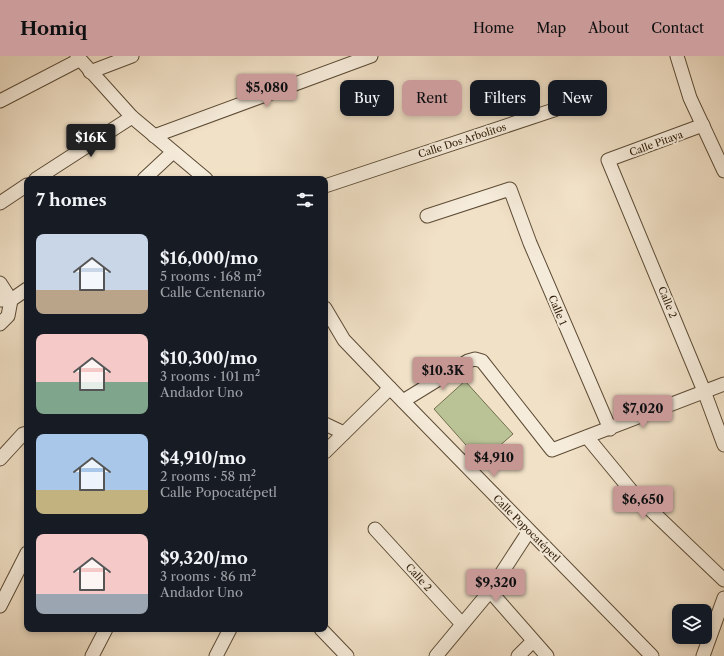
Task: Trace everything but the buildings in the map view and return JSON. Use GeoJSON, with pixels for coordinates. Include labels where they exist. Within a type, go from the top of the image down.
{"type":"FeatureCollection","features":[{"type":"Feature","properties":{"kind":"street"},"geometry":{"type":"LineString","coordinates":[[90,72],[132,56]]}},
{"type":"Feature","properties":{"kind":"street"},"geometry":{"type":"LineString","coordinates":[[154,136],[372,56]]}},
{"type":"Feature","properties":{"kind":"street"},"geometry":{"type":"LineString","coordinates":[[677,56],[690,98],[724,171]]}},
{"type":"Feature","properties":{"kind":"street"},"geometry":{"type":"LineString","coordinates":[[0,102],[78,58],[132,117],[202,176]]}},
{"type":"Feature","properties":{"kind":"street","name":"Calle Dos Arbolitos"},"geometry":{"type":"LineString","coordinates":[[328,185],[548,112]]}},
{"type":"Feature","properties":{"kind":"street"},"geometry":{"type":"LineString","coordinates":[[41,176],[132,117]]}},
{"type":"Feature","properties":{"kind":"street","name":"Calle Pitaya"},"geometry":{"type":"LineString","coordinates":[[608,160],[703,125]]}},
{"type":"Feature","properties":{"kind":"street"},"geometry":{"type":"LineString","coordinates":[[147,176],[173,152]]}},
{"type":"Feature","properties":{"kind":"street","name":"Calle 2"},"geometry":{"type":"LineString","coordinates":[[608,160],[704,391],[724,445]]}},
{"type":"Feature","properties":{"kind":"street"},"geometry":{"type":"LineString","coordinates":[[0,203],[24,187]]}},
{"type":"Feature","properties":{"kind":"street","name":"Calle 1"},"geometry":{"type":"LineString","coordinates":[[427,216],[510,189],[530,243],[610,429]]}},
{"type":"Feature","properties":{"kind":"street"},"geometry":{"type":"LineString","coordinates":[[0,283],[8,316],[0,324]]}},
{"type":"Feature","properties":{"kind":"street"},"geometry":{"type":"LineString","coordinates":[[5,300],[24,290]]}},
{"type":"Feature","properties":{"kind":"street","name":"Calle Popocatépetl"},"geometry":{"type":"LineString","coordinates":[[328,313],[344,340],[652,656]]}},
{"type":"Feature","properties":{"kind":"street"},"geometry":{"type":"LineString","coordinates":[[403,401],[468,361],[475,359],[482,361],[552,450],[587,438],[724,384]]}},
{"type":"Feature","properties":{"kind":"street"},"geometry":{"type":"LineString","coordinates":[[328,449],[390,388]]}},
{"type":"Feature","properties":{"kind":"street"},"geometry":{"type":"LineString","coordinates":[[328,425],[344,433]]}},
{"type":"Feature","properties":{"kind":"street"},"geometry":{"type":"LineString","coordinates":[[0,459],[24,434]]}},
{"type":"Feature","properties":{"kind":"street"},"geometry":{"type":"LineString","coordinates":[[587,438],[634,494],[724,580]]}},
{"type":"Feature","properties":{"kind":"street","name":"Calle 2"},"geometry":{"type":"LineString","coordinates":[[376,529],[462,624]]}},
{"type":"Feature","properties":{"kind":"street"},"geometry":{"type":"LineString","coordinates":[[436,656],[490,591],[529,531]]}},
{"type":"Feature","properties":{"kind":"street"},"geometry":{"type":"LineString","coordinates":[[0,606],[24,558]]}},
{"type":"Feature","properties":{"kind":"street"},"geometry":{"type":"LineString","coordinates":[[490,591],[547,656]]}},
{"type":"Feature","properties":{"kind":"street"},"geometry":{"type":"LineString","coordinates":[[703,656],[724,598]]}},
{"type":"Feature","properties":{"kind":"street"},"geometry":{"type":"LineString","coordinates":[[92,656],[104,632]]}},
{"type":"Feature","properties":{"kind":"street"},"geometry":{"type":"LineString","coordinates":[[216,656],[228,632]]}},
{"type":"Feature","properties":{"kind":"street"},"geometry":{"type":"LineString","coordinates":[[324,632],[347,656]]}},
{"type":"Feature","properties":{"kind":"street"},"geometry":{"type":"LineString","coordinates":[[518,656],[533,641]]}},
{"type":"Feature","properties":{"kind":"green space"},"geometry":{"type":"Polygon","coordinates":[[[465,381],[513,434],[481,462],[434,409],[465,381]]]}}]}
